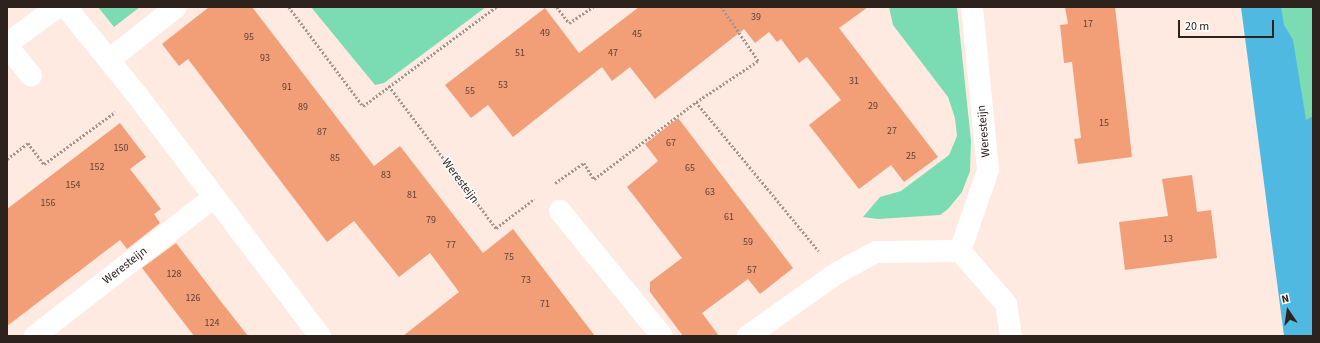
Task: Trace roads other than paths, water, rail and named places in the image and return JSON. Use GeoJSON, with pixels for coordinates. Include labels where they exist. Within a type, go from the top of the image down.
{"type":"FeatureCollection","features":[{"type":"Feature","properties":{"kind":"street"},"geometry":{"type":"LineString","coordinates":[[31,76],[7,45],[57,7]]}},
{"type":"Feature","properties":{"kind":"street"},"geometry":{"type":"LineString","coordinates":[[66,7],[137,95],[320,336]]}},
{"type":"Feature","properties":{"kind":"street"},"geometry":{"type":"LineString","coordinates":[[109,60],[176,7]]}},
{"type":"Feature","properties":{"kind":"street","name":"Weresteijn"},"geometry":{"type":"LineString","coordinates":[[960,250],[988,170],[972,7]]}},
{"type":"Feature","properties":{"kind":"street","name":"Weresteijn"},"geometry":{"type":"LineString","coordinates":[[35,336],[214,197]]}},
{"type":"Feature","properties":{"kind":"street"},"geometry":{"type":"LineString","coordinates":[[560,211],[662,336]]}},
{"type":"Feature","properties":{"kind":"street"},"geometry":{"type":"LineString","coordinates":[[748,336],[837,273],[876,252],[960,250],[1006,304],[1011,336]]}},
{"type":"Feature","properties":{"kind":"water"},"geometry":{"type":"Polygon","coordinates":[[[1241,7],[1281,7],[1284,25],[1293,40],[1306,120],[1313,116],[1313,336],[1284,336],[1241,7]]]}}]}
